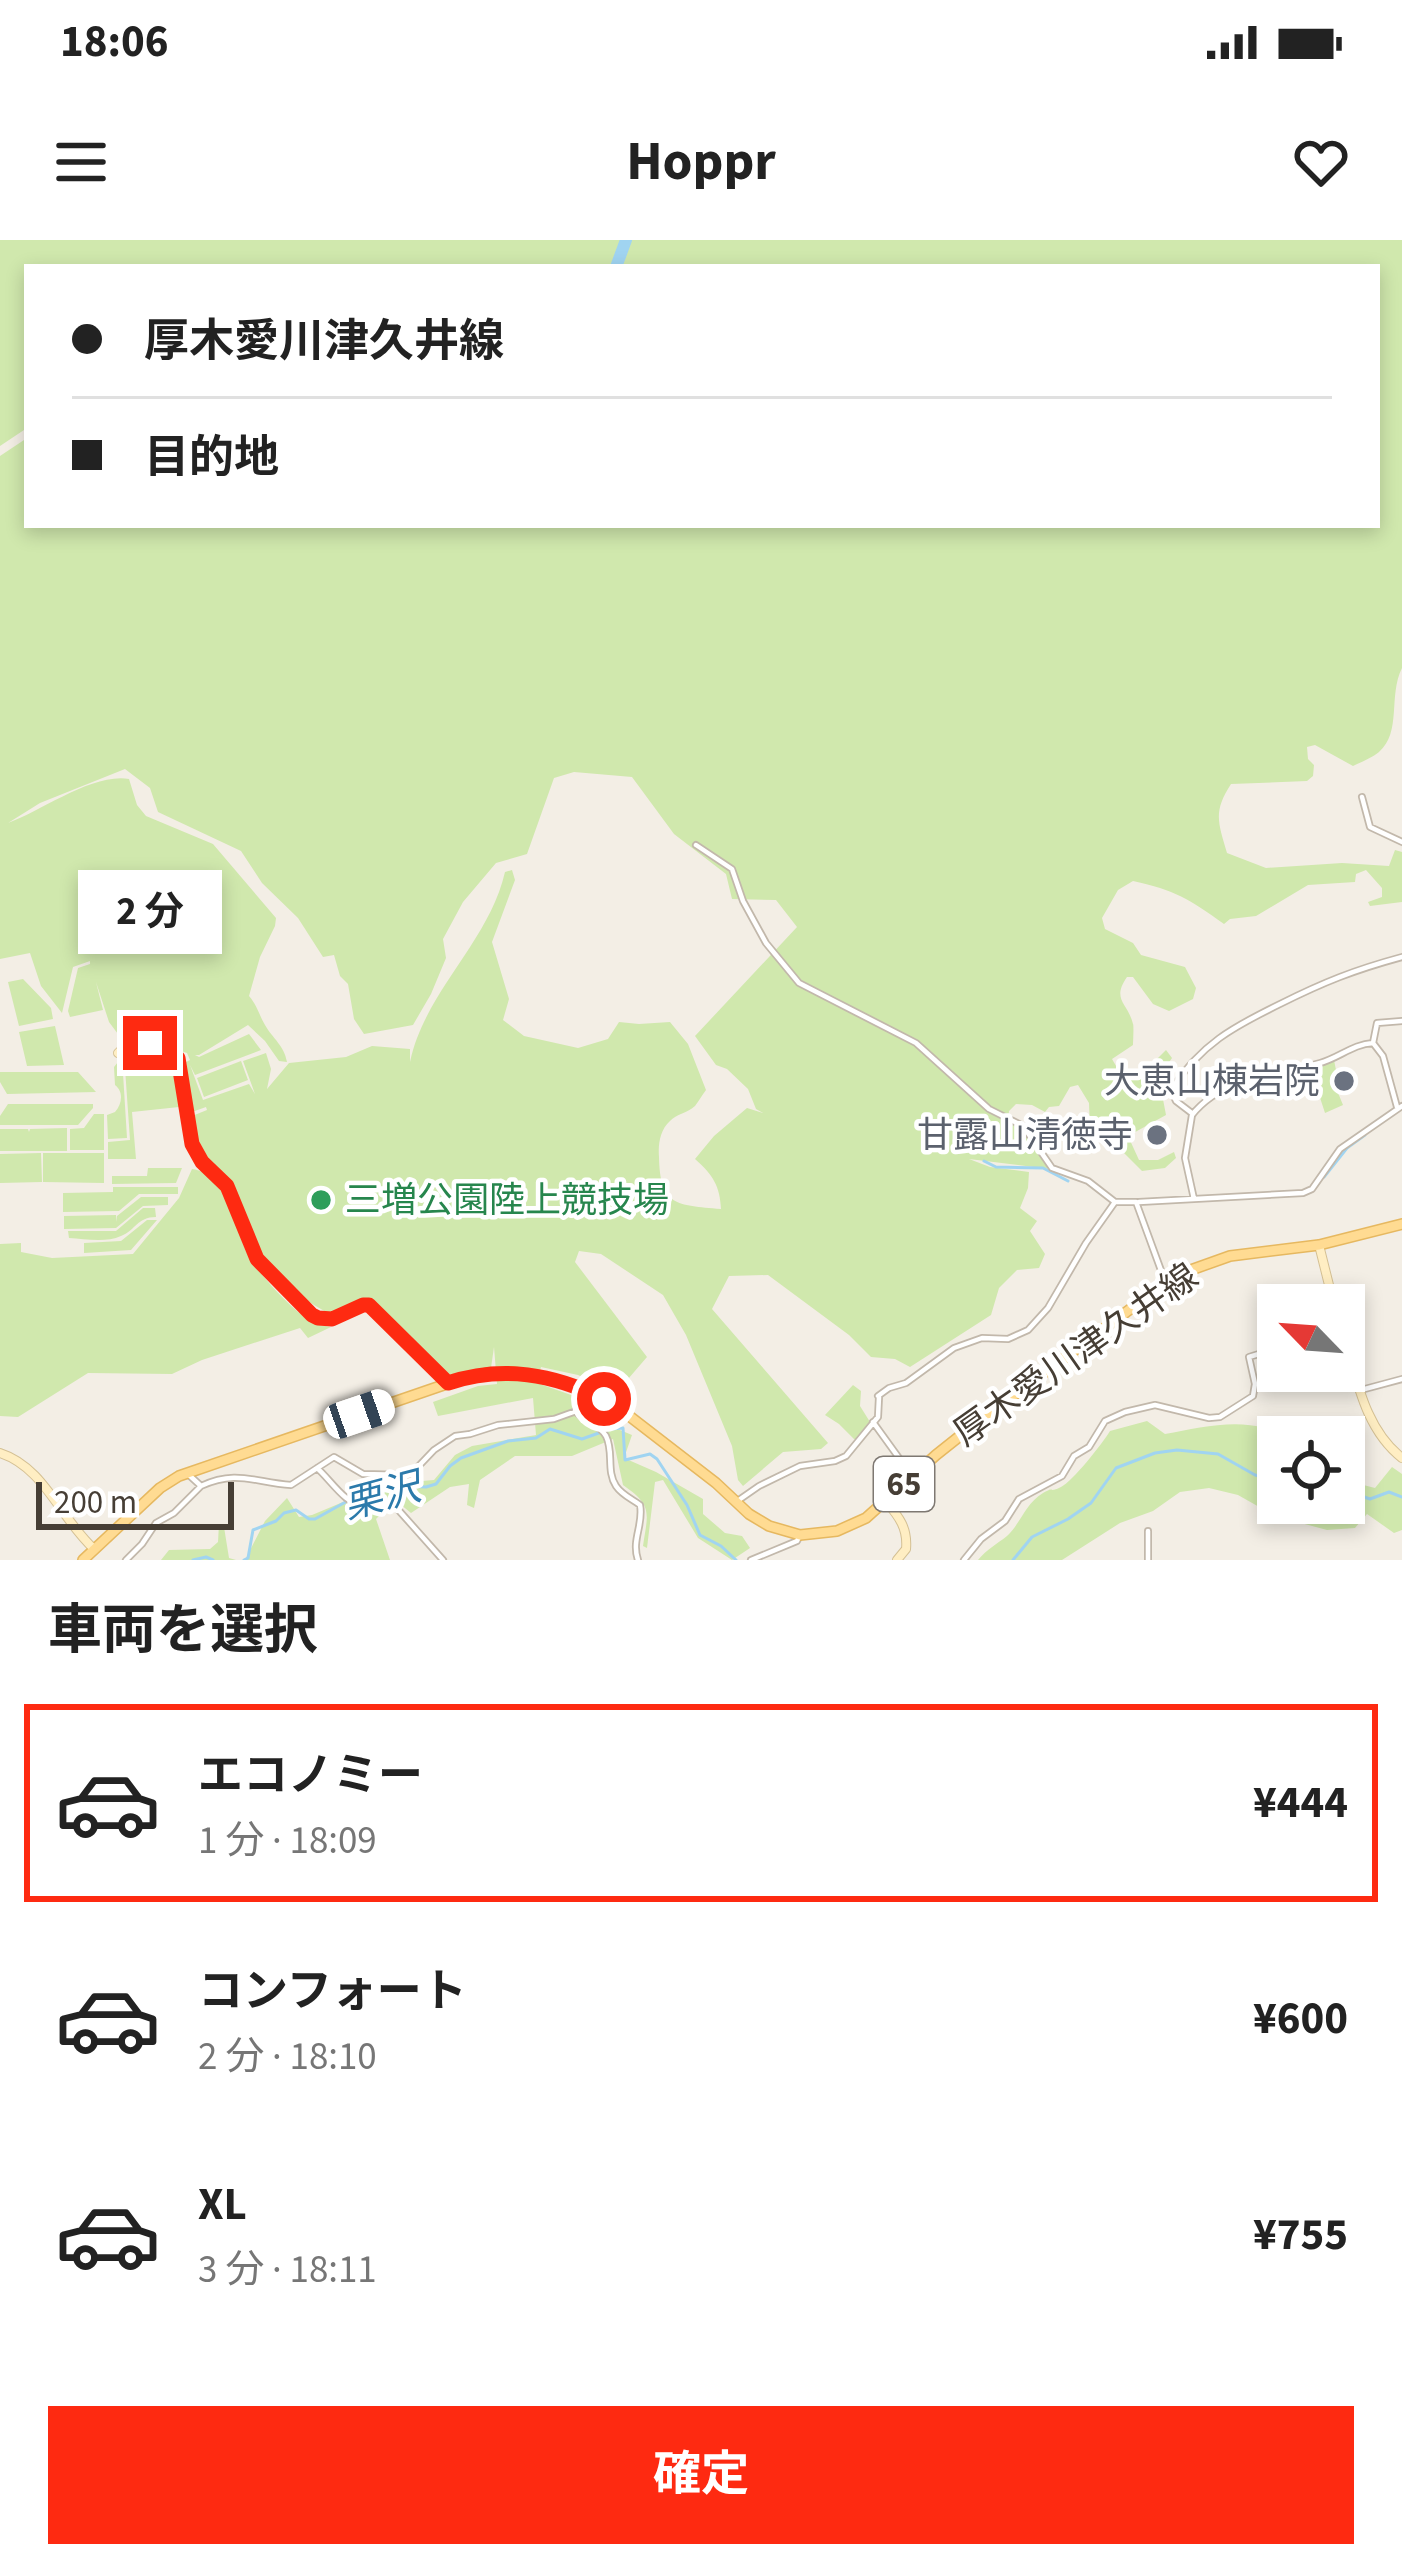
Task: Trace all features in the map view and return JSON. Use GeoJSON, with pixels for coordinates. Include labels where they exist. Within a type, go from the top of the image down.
{"type":"FeatureCollection","features":[{"type":"Feature","properties":{"kind":"main road","name":"厚木愛川津久井線"},"geometry":{"type":"LineString","coordinates":[[800,1535],[847,1528],[866,1518],[993,1410],[1188,1271],[1220,1258],[1318,1245],[1402,1224]]}},
{"type":"Feature","properties":{"kind":"main road"},"geometry":{"type":"LineString","coordinates":[[83,1560],[160,1489],[188,1473],[448,1383],[494,1372],[529,1374],[615,1405],[769,1526],[800,1535]]}},
{"type":"Feature","properties":{"kind":"street"},"geometry":{"type":"LineString","coordinates":[[1362,797],[1370,827],[1402,842]]}},
{"type":"Feature","properties":{"kind":"street"},"geometry":{"type":"LineString","coordinates":[[696,845],[732,869],[766,943],[799,983],[916,1043],[989,1109],[1023,1126],[1052,1168],[1088,1180],[1115,1202],[1288,1196],[1312,1190],[1340,1149],[1400,1107],[1383,1056],[1372,1043]]}},
{"type":"Feature","properties":{"kind":"street"},"geometry":{"type":"LineString","coordinates":[[1193,1114],[1176,1101],[1172,1090],[1220,1035],[1320,983],[1402,957]]}},
{"type":"Feature","properties":{"kind":"street"},"geometry":{"type":"LineString","coordinates":[[1372,1043],[1377,1023],[1402,1021]]}},
{"type":"Feature","properties":{"kind":"street"},"geometry":{"type":"LineString","coordinates":[[118,1053],[128,1043],[143,1041],[178,1058],[192,1144],[202,1162],[227,1186],[262,1265],[318,1318],[332,1319],[363,1305],[372,1307],[448,1383]]}},
{"type":"Feature","properties":{"kind":"street"},"geometry":{"type":"LineString","coordinates":[[1194,1199],[1185,1158],[1193,1114],[1243,1081],[1322,1063],[1372,1043]]}},
{"type":"Feature","properties":{"kind":"street"},"geometry":{"type":"LineString","coordinates":[[736,1502],[805,1464],[842,1459],[878,1417],[877,1395],[906,1383],[954,1348],[978,1339],[1024,1334],[1048,1308],[1115,1202]]}},
{"type":"Feature","properties":{"kind":"street"},"geometry":{"type":"LineString","coordinates":[[1136,1202],[1166,1284]]}},
{"type":"Feature","properties":{"kind":"street"},"geometry":{"type":"LineString","coordinates":[[1318,1245],[1328,1284]]}},
{"type":"Feature","properties":{"kind":"street"},"geometry":{"type":"LineString","coordinates":[[964,1560],[1005,1520],[1019,1498],[1062,1476],[1072,1458],[1089,1447],[1102,1423],[1156,1405],[1220,1417],[1253,1396],[1249,1357],[1257,1355]]}},
{"type":"Feature","properties":{"kind":"street"},"geometry":{"type":"LineString","coordinates":[[1365,1389],[1402,1379]]}},
{"type":"Feature","properties":{"kind":"street"},"geometry":{"type":"LineString","coordinates":[[1362,1392],[1375,1428],[1402,1458]]}},
{"type":"Feature","properties":{"kind":"street"},"geometry":{"type":"LineString","coordinates":[[126,1560],[155,1522],[174,1513],[201,1486],[214,1480],[243,1476],[291,1485],[334,1457],[363,1474],[406,1475],[455,1436],[587,1409],[602,1412],[615,1405]]}},
{"type":"Feature","properties":{"kind":"street"},"geometry":{"type":"LineString","coordinates":[[575,1411],[605,1435],[613,1481],[641,1509],[635,1540],[638,1560]]}},
{"type":"Feature","properties":{"kind":"street"},"geometry":{"type":"LineString","coordinates":[[873,1422],[912,1476]]}},
{"type":"Feature","properties":{"kind":"street"},"geometry":{"type":"LineString","coordinates":[[0,1453],[31,1470],[73,1529],[94,1549]]}},
{"type":"Feature","properties":{"kind":"street"},"geometry":{"type":"LineString","coordinates":[[317,1468],[350,1502],[363,1506],[391,1503],[443,1560]]}},
{"type":"Feature","properties":{"kind":"street"},"geometry":{"type":"LineString","coordinates":[[188,1473],[201,1486]]}},
{"type":"Feature","properties":{"kind":"street"},"geometry":{"type":"LineString","coordinates":[[886,1501],[905,1527],[907,1546],[902,1559]]}},
{"type":"Feature","properties":{"kind":"street"},"geometry":{"type":"LineString","coordinates":[[1148,1531],[1148,1560]]}},
{"type":"Feature","properties":{"kind":"street"},"geometry":{"type":"LineString","coordinates":[[751,1560],[797,1541],[800,1535]]}},
{"type":"Feature","properties":{"kind":"green space"},"geometry":{"type":"Polygon","coordinates":[[[0,240],[1402,240],[1402,668],[1390,734],[1379,752],[1353,766],[1315,745],[1307,747],[1314,765],[1307,781],[1231,784],[1219,817],[1227,853],[1266,868],[1342,863],[1389,866],[1395,850],[1402,852],[1402,902],[1370,906],[1368,902],[1382,897],[1382,888],[1366,870],[1356,874],[1355,882],[1308,885],[1256,916],[1224,924],[1160,888],[1133,881],[1118,890],[1102,918],[1105,929],[1133,943],[1141,955],[1185,967],[1196,988],[1193,999],[1169,1011],[1153,1004],[1133,977],[1127,977],[1120,991],[1133,1024],[1133,1045],[1112,1059],[1123,1078],[1144,1072],[1166,1050],[1172,1058],[1155,1082],[1166,1115],[1128,1136],[1139,1160],[1158,1160],[1174,1152],[1176,1158],[1165,1168],[1142,1171],[1118,1147],[1090,1130],[1089,1103],[1078,1085],[1070,1087],[1059,1106],[1045,1112],[1016,1104],[1008,1121],[1025,1131],[1050,1169],[969,1159],[1029,1172],[1020,1208],[1037,1221],[1030,1231],[1045,1254],[1039,1268],[1017,1270],[999,1288],[991,1315],[910,1367],[895,1359],[871,1357],[768,1275],[729,1276],[712,1309],[828,1443],[821,1449],[783,1452],[743,1486],[732,1446],[686,1335],[663,1295],[601,1254],[579,1251],[575,1262],[647,1357],[616,1393],[578,1375],[541,1367],[537,1383],[594,1403],[576,1403],[586,1416],[632,1435],[624,1458],[703,1499],[703,1514],[725,1533],[742,1536],[750,1548],[732,1560],[698,1538],[663,1480],[655,1482],[647,1548],[643,1546],[646,1511],[623,1485],[613,1439],[572,1456],[515,1456],[480,1480],[474,1508],[467,1505],[469,1484],[450,1487],[411,1513],[395,1500],[376,1519],[390,1560],[245,1560],[265,1521],[287,1498],[299,1517],[312,1515],[386,1484],[434,1480],[455,1455],[472,1446],[536,1435],[533,1398],[438,1416],[433,1402],[497,1384],[494,1347],[491,1368],[452,1378],[370,1300],[330,1314],[290,1288],[265,1261],[232,1189],[198,1146],[192,1116],[207,1110],[192,1112],[187,1053],[118,1034],[109,1022],[96,982],[103,1010],[70,1017],[78,968],[90,961],[73,967],[62,1013],[41,986],[30,953],[0,959],[0,456],[24,440],[24,528],[1380,528],[1380,264],[24,264],[24,430],[0,446],[0,240]],[[125,769],[40,803],[8,823],[83,787],[129,779],[146,816],[213,844],[276,918],[249,996],[287,1062],[279,1061],[248,1025],[195,1055],[199,1057],[249,1034],[261,1050],[195,1075],[190,1065],[203,1100],[249,1084],[255,1094],[243,1061],[266,1053],[271,1069],[267,1089],[289,1063],[346,1057],[372,1046],[410,1049],[410,1062],[429,1012],[486,921],[505,872],[512,870],[515,880],[492,942],[509,999],[503,1020],[524,1036],[578,1048],[608,1039],[619,1022],[670,1022],[688,1044],[706,1090],[695,1106],[673,1119],[662,1133],[663,1185],[682,1204],[721,1209],[714,1181],[695,1159],[747,1108],[763,1113],[756,1109],[748,1089],[716,1065],[695,1036],[797,927],[776,900],[732,899],[726,874],[674,834],[632,777],[574,772],[554,778],[527,854],[496,863],[463,902],[443,939],[446,958],[413,1025],[364,1034],[354,1019],[348,984],[340,976],[334,955],[323,957],[298,918],[262,883],[241,851],[158,812],[150,788],[125,769]]]}},
{"type":"Feature","properties":{"kind":"green space"},"geometry":{"type":"Polygon","coordinates":[[[23,979],[51,1008],[53,1019],[19,1026],[8,982],[23,979]]]}},
{"type":"Feature","properties":{"kind":"green space"},"geometry":{"type":"Polygon","coordinates":[[[55,1026],[64,1065],[27,1066],[19,1032],[55,1026]]]}},
{"type":"Feature","properties":{"kind":"green space"},"geometry":{"type":"Polygon","coordinates":[[[147,1047],[175,1063],[179,1107],[132,1112],[136,1159],[108,1159],[108,1142],[130,1140],[124,1054],[147,1047]]]}},
{"type":"Feature","properties":{"kind":"green space"},"geometry":{"type":"Polygon","coordinates":[[[122,1057],[127,1138],[108,1139],[107,1115],[115,1112],[121,1098],[114,1067],[122,1057]]]}},
{"type":"Feature","properties":{"kind":"green space"},"geometry":{"type":"Polygon","coordinates":[[[1334,1060],[1337,1075],[1332,1078],[1343,1105],[1325,1113],[1310,1067],[1334,1060]]]}},
{"type":"Feature","properties":{"kind":"green space"},"geometry":{"type":"Polygon","coordinates":[[[241,1061],[248,1080],[204,1097],[197,1078],[241,1061]]]}},
{"type":"Feature","properties":{"kind":"green space"},"geometry":{"type":"Polygon","coordinates":[[[0,1072],[78,1072],[96,1092],[7,1094],[0,1072]]]}},
{"type":"Feature","properties":{"kind":"green space"},"geometry":{"type":"Polygon","coordinates":[[[8,1104],[93,1104],[93,1108],[78,1125],[0,1125],[8,1104]]]}},
{"type":"Feature","properties":{"kind":"green space"},"geometry":{"type":"Polygon","coordinates":[[[94,1114],[104,1114],[104,1150],[70,1150],[70,1129],[84,1128],[94,1114]]]}},
{"type":"Feature","properties":{"kind":"green space"},"geometry":{"type":"Polygon","coordinates":[[[67,1128],[67,1151],[0,1151],[0,1129],[67,1128]]]}},
{"type":"Feature","properties":{"kind":"green space"},"geometry":{"type":"Polygon","coordinates":[[[41,1153],[42,1182],[0,1183],[0,1154],[41,1153]]]}},
{"type":"Feature","properties":{"kind":"green space"},"geometry":{"type":"Polygon","coordinates":[[[43,1153],[104,1153],[104,1183],[43,1182],[43,1153]]]}},
{"type":"Feature","properties":{"kind":"green space"},"geometry":{"type":"Polygon","coordinates":[[[148,1168],[182,1168],[176,1183],[112,1184],[112,1176],[147,1176],[148,1168]]]}},
{"type":"Feature","properties":{"kind":"green space"},"geometry":{"type":"Polygon","coordinates":[[[192,1169],[214,1180],[222,1190],[247,1253],[267,1280],[306,1318],[331,1327],[308,1338],[300,1328],[172,1374],[88,1373],[18,1417],[0,1416],[0,1244],[21,1243],[21,1252],[52,1258],[133,1254],[179,1198],[192,1169]]]}},
{"type":"Feature","properties":{"kind":"green space"},"geometry":{"type":"Polygon","coordinates":[[[113,1187],[178,1187],[178,1194],[139,1194],[119,1211],[63,1212],[63,1193],[113,1192],[113,1187]]]}},
{"type":"Feature","properties":{"kind":"green space"},"geometry":{"type":"Polygon","coordinates":[[[141,1197],[168,1197],[168,1205],[143,1206],[116,1228],[64,1229],[64,1216],[116,1215],[117,1222],[117,1216],[141,1197]]]}},
{"type":"Feature","properties":{"kind":"green space"},"geometry":{"type":"Polygon","coordinates":[[[143,1208],[155,1208],[156,1217],[121,1236],[69,1238],[68,1231],[116,1231],[143,1208]]]}},
{"type":"Feature","properties":{"kind":"green space"},"geometry":{"type":"Polygon","coordinates":[[[147,1220],[157,1220],[131,1250],[84,1253],[84,1243],[121,1241],[147,1220]]]}},
{"type":"Feature","properties":{"kind":"green space"},"geometry":{"type":"Polygon","coordinates":[[[853,1385],[861,1391],[860,1406],[870,1422],[857,1439],[825,1415],[853,1385]]]}},
{"type":"Feature","properties":{"kind":"green space"},"geometry":{"type":"Polygon","coordinates":[[[1147,1421],[1165,1434],[1228,1424],[1257,1426],[1257,1506],[1209,1488],[1180,1492],[1062,1560],[978,1560],[1012,1531],[1037,1497],[1073,1478],[1110,1431],[1147,1421]]]}},
{"type":"Feature","properties":{"kind":"green space"},"geometry":{"type":"Polygon","coordinates":[[[1392,1467],[1402,1474],[1402,1530],[1394,1533],[1367,1514],[1365,1485],[1375,1488],[1392,1467]]]}},
{"type":"Feature","properties":{"kind":"green space"},"geometry":{"type":"Polygon","coordinates":[[[219,1524],[224,1527],[229,1558],[236,1560],[161,1560],[169,1550],[210,1549],[218,1542],[219,1524]]]}},
{"type":"Feature","properties":{"kind":"green space"},"geometry":{"type":"Polygon","coordinates":[[[1305,1524],[1358,1524],[1355,1528],[1327,1530],[1305,1524]]]}},
{"type":"Feature","properties":{"kind":"waterway"},"geometry":{"type":"LineString","coordinates":[[617,264],[626,240]]}},
{"type":"Feature","properties":{"kind":"waterway"},"geometry":{"type":"LineString","coordinates":[[1324,1177],[1347,1148],[1365,1135]]}},
{"type":"Feature","properties":{"kind":"waterway"},"geometry":{"type":"LineString","coordinates":[[984,1161],[996,1167],[1043,1168],[1068,1181]]}},
{"type":"Feature","properties":{"kind":"waterway","name":"栗沢"},"geometry":{"type":"LineString","coordinates":[[244,1560],[253,1530],[284,1513],[296,1510],[315,1519],[351,1499],[402,1486],[436,1484],[461,1458],[508,1441],[536,1438],[550,1429],[582,1439],[623,1428],[625,1460],[650,1454],[657,1459],[700,1535],[736,1560]]}},
{"type":"Feature","properties":{"kind":"waterway","name":"栗沢"},"geometry":{"type":"LineString","coordinates":[[1013,1560],[1032,1537],[1091,1503],[1116,1468],[1155,1453],[1218,1454],[1257,1476]]}},
{"type":"Feature","properties":{"kind":"waterway","name":"栗沢"},"geometry":{"type":"LineString","coordinates":[[1365,1497],[1389,1492],[1402,1497]]}},
{"type":"Feature","properties":{"kind":"waterway","name":"栗沢"},"geometry":{"type":"LineString","coordinates":[[193,1560],[213,1560]]}},
{"type":"Feature","properties":{"kind":"place","name":"大恵山棟岩院"},"geometry":{"type":"Point","coordinates":[1344,1081]}},
{"type":"Feature","properties":{"kind":"place","name":"甘露山清徳寺"},"geometry":{"type":"Point","coordinates":[1157,1135]}},
{"type":"Feature","properties":{"kind":"place","name":"三増公園陸上競技場"},"geometry":{"type":"Point","coordinates":[321,1200]}},
{"type":"Feature","properties":{"kind":"route"},"geometry":{"type":"LineString","coordinates":[[150,1043],[178,1058],[192,1144],[202,1162],[227,1186],[257,1259],[312,1315],[332,1319],[369,1305],[448,1383],[514,1372],[565,1383],[604,1399]]}}]}
